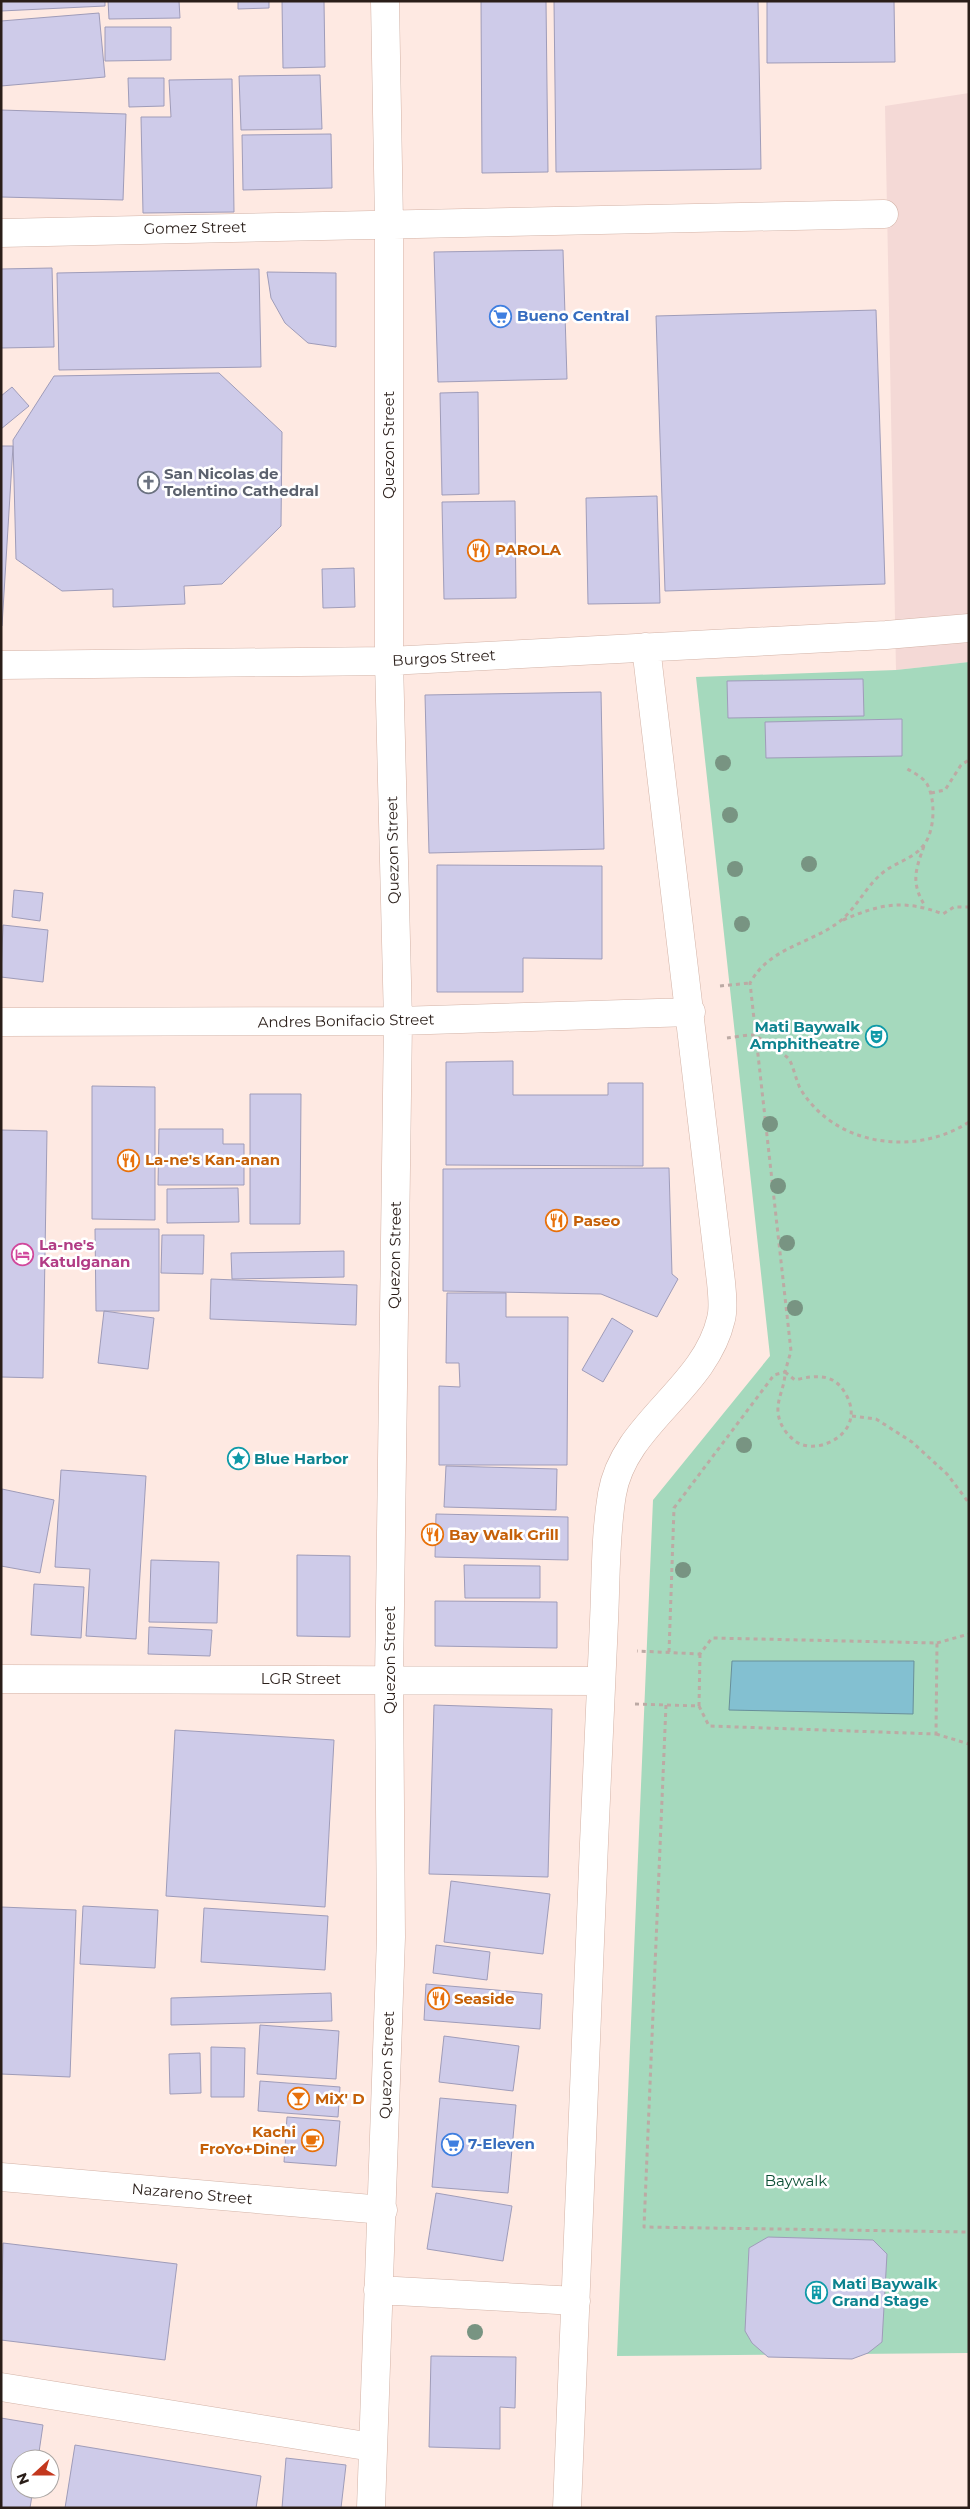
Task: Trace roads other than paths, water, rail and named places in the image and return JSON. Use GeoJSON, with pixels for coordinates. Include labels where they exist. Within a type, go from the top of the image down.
{"type":"FeatureCollection","features":[{"type":"Feature","properties":{"kind":"street","name":"Quezon Street"},"geometry":{"type":"LineString","coordinates":[[371,2508],[378,2290],[383,2210],[391,1937],[389,1679],[398,1021],[389,661],[390,223],[386,1]]}},
{"type":"Feature","properties":{"kind":"street","name":"Gomez Street"},"geometry":{"type":"LineString","coordinates":[[1,233],[390,223],[884,214]]}},
{"type":"Feature","properties":{"kind":"street","name":"Burgos Street"},"geometry":{"type":"LineString","coordinates":[[1,665],[389,661],[886,635],[969,628]]}},
{"type":"Feature","properties":{"kind":"street"},"geometry":{"type":"LineString","coordinates":[[567,2508],[600,1681],[608,1522],[612,1491],[619,1470],[633,1446],[656,1416],[695,1373],[711,1348],[722,1317],[722,1282],[646,647]]}},
{"type":"Feature","properties":{"kind":"street","name":"Andres Bonifacio Street"},"geometry":{"type":"LineString","coordinates":[[1,1022],[398,1021],[691,1012]]}},
{"type":"Feature","properties":{"kind":"street","name":"LGR Street"},"geometry":{"type":"LineString","coordinates":[[1,1679],[600,1681]]}},
{"type":"Feature","properties":{"kind":"street","name":"Nazareno Street"},"geometry":{"type":"LineString","coordinates":[[1,2177],[383,2210]]}},
{"type":"Feature","properties":{"kind":"street"},"geometry":{"type":"LineString","coordinates":[[378,2290],[576,2301]]}},
{"type":"Feature","properties":{"kind":"street"},"geometry":{"type":"LineString","coordinates":[[1,2387],[372,2447]]}},
{"type":"Feature","properties":{"kind":"water"},"geometry":{"type":"Polygon","coordinates":[[[732,1661],[914,1661],[913,1714],[729,1710],[732,1661]]]}},
{"type":"Feature","properties":{"kind":"place","name":"Bueno Central"},"geometry":{"type":"Point","coordinates":[501,316]}},
{"type":"Feature","properties":{"kind":"place","name":"San Nicolas de Tolentino Cathedral"},"geometry":{"type":"Point","coordinates":[148,483]}},
{"type":"Feature","properties":{"kind":"place","name":"PAROLA"},"geometry":{"type":"Point","coordinates":[479,550]}},
{"type":"Feature","properties":{"kind":"place","name":"Mati Baywalk Amphitheatre"},"geometry":{"type":"Point","coordinates":[876,1036]}},
{"type":"Feature","properties":{"kind":"place","name":"La-ne's Kan-anan"},"geometry":{"type":"Point","coordinates":[129,1160]}},
{"type":"Feature","properties":{"kind":"place","name":"Paseo"},"geometry":{"type":"Point","coordinates":[557,1221]}},
{"type":"Feature","properties":{"kind":"place","name":"La-ne's Katulganan"},"geometry":{"type":"Point","coordinates":[23,1254]}},
{"type":"Feature","properties":{"kind":"place","name":"Blue Harbor"},"geometry":{"type":"Point","coordinates":[238,1459]}},
{"type":"Feature","properties":{"kind":"place","name":"Bay Walk Grill"},"geometry":{"type":"Point","coordinates":[433,1535]}},
{"type":"Feature","properties":{"kind":"place","name":"Seaside"},"geometry":{"type":"Point","coordinates":[438,1999]}},
{"type":"Feature","properties":{"kind":"place","name":"MiX' D"},"geometry":{"type":"Point","coordinates":[299,2099]}},
{"type":"Feature","properties":{"kind":"place","name":"Kachi FroYo+Diner"},"geometry":{"type":"Point","coordinates":[312,2141]}},
{"type":"Feature","properties":{"kind":"place","name":"7-Eleven"},"geometry":{"type":"Point","coordinates":[452,2144]}},
{"type":"Feature","properties":{"kind":"place","name":"Mati Baywalk Grand Stage"},"geometry":{"type":"Point","coordinates":[816,2293]}},
{"type":"Feature","properties":{"kind":"park label","name":"Baywalk"},"geometry":{"type":"Point","coordinates":[796,2181]}}]}
